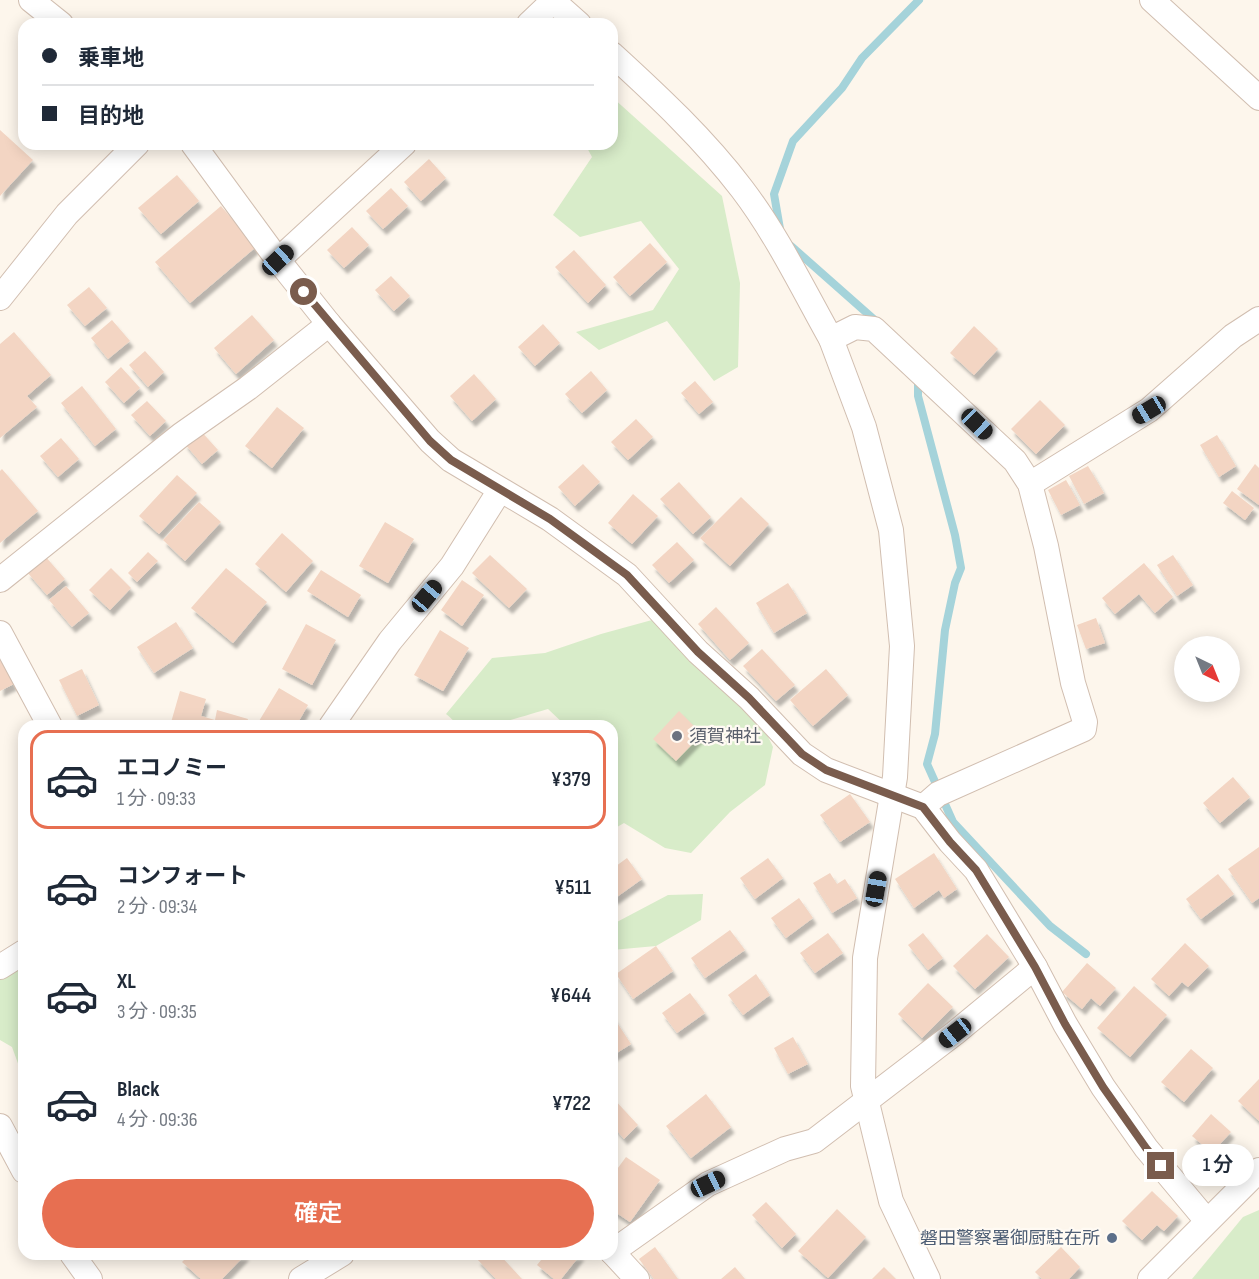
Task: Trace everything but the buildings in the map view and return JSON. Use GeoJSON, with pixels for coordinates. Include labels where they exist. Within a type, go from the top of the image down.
{"type":"FeatureCollection","features":[{"type":"Feature","properties":{"kind":"street"},"geometry":{"type":"LineString","coordinates":[[31,0],[54,18]]}},
{"type":"Feature","properties":{"kind":"street"},"geometry":{"type":"LineString","coordinates":[[535,18],[553,0],[572,18]]}},
{"type":"Feature","properties":{"kind":"street"},"geometry":{"type":"LineString","coordinates":[[1152,0],[1259,98]]}},
{"type":"Feature","properties":{"kind":"street"},"geometry":{"type":"LineString","coordinates":[[618,60],[701,140],[743,190],[780,249],[831,339],[864,427],[891,530],[902,646],[895,777],[865,958],[864,1086],[891,1201],[928,1279]]}},
{"type":"Feature","properties":{"kind":"street"},"geometry":{"type":"LineString","coordinates":[[0,298],[67,214],[131,150]]}},
{"type":"Feature","properties":{"kind":"street"},"geometry":{"type":"LineString","coordinates":[[198,150],[278,260],[329,324],[430,441],[451,460],[550,519],[627,575],[698,652],[749,698],[802,754],[826,770],[923,807],[950,842],[976,870],[1035,967],[1065,1024],[1103,1087],[1146,1148],[1207,1221]]}},
{"type":"Feature","properties":{"kind":"street"},"geometry":{"type":"LineString","coordinates":[[278,260],[397,150]]}},
{"type":"Feature","properties":{"kind":"street"},"geometry":{"type":"LineString","coordinates":[[1030,484],[1149,410],[1233,336],[1259,319]]}},
{"type":"Feature","properties":{"kind":"street"},"geometry":{"type":"LineString","coordinates":[[0,580],[181,435],[248,388],[329,324]]}},
{"type":"Feature","properties":{"kind":"street"},"geometry":{"type":"LineString","coordinates":[[831,339],[855,327],[874,329],[1015,460],[1030,484],[1046,546],[1073,683],[1084,722],[1084,729],[938,794],[923,807]]}},
{"type":"Feature","properties":{"kind":"street"},"geometry":{"type":"LineString","coordinates":[[335,720],[390,641],[452,567],[500,490]]}},
{"type":"Feature","properties":{"kind":"street"},"geometry":{"type":"LineString","coordinates":[[0,633],[47,720]]}},
{"type":"Feature","properties":{"kind":"street"},"geometry":{"type":"LineString","coordinates":[[0,967],[18,956]]}},
{"type":"Feature","properties":{"kind":"street"},"geometry":{"type":"LineString","coordinates":[[618,1248],[708,1184],[785,1149],[814,1141],[973,1019],[1035,967]]}},
{"type":"Feature","properties":{"kind":"street"},"geometry":{"type":"LineString","coordinates":[[0,1126],[18,1160]]}},
{"type":"Feature","properties":{"kind":"street"},"geometry":{"type":"LineString","coordinates":[[1150,1279],[1259,1170]]}},
{"type":"Feature","properties":{"kind":"street"},"geometry":{"type":"LineString","coordinates":[[618,1258],[637,1279]]}},
{"type":"Feature","properties":{"kind":"street"},"geometry":{"type":"LineString","coordinates":[[76,1260],[90,1279]]}},
{"type":"Feature","properties":{"kind":"street"},"geometry":{"type":"LineString","coordinates":[[301,1279],[332,1260]]}},
{"type":"Feature","properties":{"kind":"green space"},"geometry":{"type":"Polygon","coordinates":[[[618,102],[722,196],[740,283],[738,367],[714,381],[667,321],[599,350],[576,332],[653,310],[679,269],[641,221],[580,237],[553,215],[592,157],[588,150],[618,150],[618,102]]]}},
{"type":"Feature","properties":{"kind":"green space"},"geometry":{"type":"Polygon","coordinates":[[[652,620],[688,642],[749,698],[773,747],[765,785],[730,812],[691,853],[665,848],[624,823],[618,826],[618,720],[560,720],[548,709],[511,720],[453,720],[446,714],[492,658],[545,653],[652,620]]]}},
{"type":"Feature","properties":{"kind":"green space"},"geometry":{"type":"Polygon","coordinates":[[[703,894],[701,920],[656,946],[618,949],[618,921],[668,895],[703,894]]]}},
{"type":"Feature","properties":{"kind":"green space"},"geometry":{"type":"Polygon","coordinates":[[[18,968],[18,1064],[12,1047],[0,1040],[0,979],[18,968]]]}},
{"type":"Feature","properties":{"kind":"green space"},"geometry":{"type":"Polygon","coordinates":[[[1259,1210],[1259,1279],[1192,1279],[1243,1217],[1259,1210]]]}},
{"type":"Feature","properties":{"kind":"waterway"},"geometry":{"type":"LineString","coordinates":[[780,229],[774,194],[793,141],[842,88],[862,58],[919,0]]}},
{"type":"Feature","properties":{"kind":"waterway"},"geometry":{"type":"LineString","coordinates":[[791,246],[877,322]]}},
{"type":"Feature","properties":{"kind":"waterway"},"geometry":{"type":"LineString","coordinates":[[918,378],[918,396],[955,535],[961,568],[955,583],[945,630],[935,734],[927,764],[953,822],[1050,926],[1086,954]]}},
{"type":"Feature","properties":{"kind":"place","name":"須賀神社"},"geometry":{"type":"Point","coordinates":[677,736]}},
{"type":"Feature","properties":{"kind":"place","name":"磐田警察署御厨駐在所"},"geometry":{"type":"Point","coordinates":[1112,1238]}},
{"type":"Feature","properties":{"kind":"route"},"geometry":{"type":"LineString","coordinates":[[304,292],[430,441],[451,460],[550,519],[627,575],[698,652],[749,698],[802,754],[826,770],[923,807],[950,842],[976,870],[1035,967],[1065,1024],[1103,1087],[1161,1166]]}}]}
